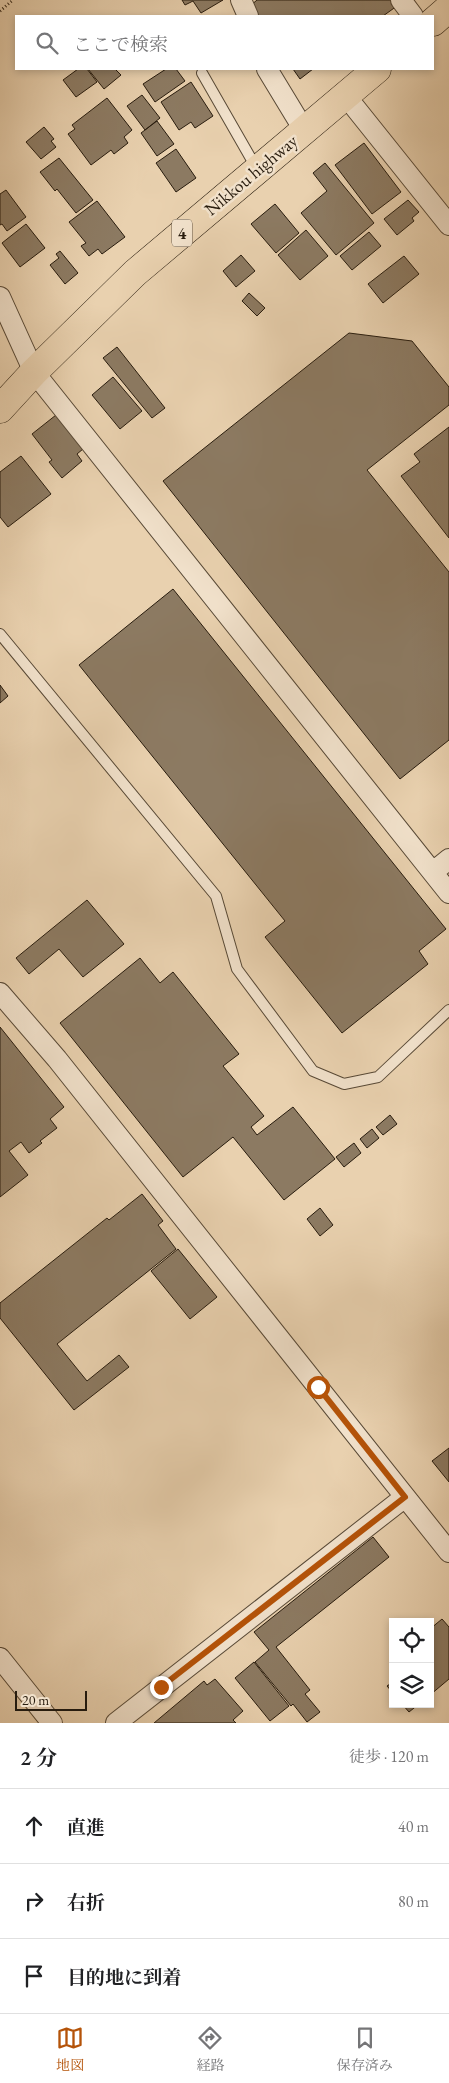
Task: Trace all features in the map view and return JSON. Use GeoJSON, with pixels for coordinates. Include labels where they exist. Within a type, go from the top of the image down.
{"type":"FeatureCollection","features":[{"type":"Feature","properties":{"kind":"highway"},"geometry":{"type":"LineString","coordinates":[[434,21],[449,8]]}},
{"type":"Feature","properties":{"kind":"highway","name":"Nikkou highway"},"geometry":{"type":"LineString","coordinates":[[0,409],[34,372],[136,272],[376,70]]}},
{"type":"Feature","properties":{"kind":"street"},"geometry":{"type":"LineString","coordinates":[[242,0],[248,15]]}},
{"type":"Feature","properties":{"kind":"street"},"geometry":{"type":"LineString","coordinates":[[401,0],[412,15]]}},
{"type":"Feature","properties":{"kind":"street"},"geometry":{"type":"LineString","coordinates":[[269,70],[304,130]]}},
{"type":"Feature","properties":{"kind":"street"},"geometry":{"type":"LineString","coordinates":[[345,96],[449,225]]}},
{"type":"Feature","properties":{"kind":"street"},"geometry":{"type":"LineString","coordinates":[[0,297],[34,372],[449,892]]}},
{"type":"Feature","properties":{"kind":"street"},"geometry":{"type":"LineString","coordinates":[[432,872],[449,858]]}},
{"type":"Feature","properties":{"kind":"street"},"geometry":{"type":"LineString","coordinates":[[0,993],[57,1058],[449,1552]]}},
{"type":"Feature","properties":{"kind":"street"},"geometry":{"type":"LineString","coordinates":[[116,1723],[405,1497]]}},
{"type":"Feature","properties":{"kind":"street"},"geometry":{"type":"LineString","coordinates":[[0,1658],[52,1723]]}},
{"type":"Feature","properties":{"kind":"lane"},"geometry":{"type":"LineString","coordinates":[[202,72],[257,169]]}},
{"type":"Feature","properties":{"kind":"lane"},"geometry":{"type":"LineString","coordinates":[[0,634],[216,896],[237,969],[313,1071],[344,1084],[378,1077],[449,1010]]}},
{"type":"Feature","properties":{"kind":"path"},"geometry":{"type":"LineString","coordinates":[[0,11],[13,0]]}},
{"type":"Feature","properties":{"kind":"building"},"geometry":{"type":"Polygon","coordinates":[[[182,0],[223,0],[201,13],[193,1],[185,5],[182,0]]]}},
{"type":"Feature","properties":{"kind":"building"},"geometry":{"type":"Polygon","coordinates":[[[257,0],[392,0],[397,6],[384,15],[256,15],[250,6],[257,0]]]}},
{"type":"Feature","properties":{"kind":"building"},"geometry":{"type":"Polygon","coordinates":[[[77,70],[88,70],[97,82],[76,97],[63,80],[77,70]]]}},
{"type":"Feature","properties":{"kind":"building"},"geometry":{"type":"Polygon","coordinates":[[[89,70],[116,70],[121,75],[104,89],[89,70]]]}},
{"type":"Feature","properties":{"kind":"building"},"geometry":{"type":"Polygon","coordinates":[[[164,70],[177,70],[185,81],[155,102],[143,84],[164,70]]]}},
{"type":"Feature","properties":{"kind":"building"},"geometry":{"type":"Polygon","coordinates":[[[294,70],[312,70],[300,79],[294,70]]]}},
{"type":"Feature","properties":{"kind":"building"},"geometry":{"type":"Polygon","coordinates":[[[191,82],[213,116],[195,128],[191,122],[179,130],[161,102],[191,82]]]}},
{"type":"Feature","properties":{"kind":"building"},"geometry":{"type":"Polygon","coordinates":[[[142,95],[160,118],[145,130],[127,106],[142,95]]]}},
{"type":"Feature","properties":{"kind":"building"},"geometry":{"type":"Polygon","coordinates":[[[107,98],[132,130],[124,137],[128,143],[114,154],[111,150],[91,165],[68,134],[75,129],[72,125],[107,98]]]}},
{"type":"Feature","properties":{"kind":"building"},"geometry":{"type":"Polygon","coordinates":[[[157,121],[174,144],[157,156],[141,133],[157,121]]]}},
{"type":"Feature","properties":{"kind":"building"},"geometry":{"type":"Polygon","coordinates":[[[44,127],[54,139],[51,141],[56,147],[41,159],[26,142],[44,127]]]}},
{"type":"Feature","properties":{"kind":"building"},"geometry":{"type":"Polygon","coordinates":[[[364,143],[401,192],[372,214],[335,165],[364,143]]]}},
{"type":"Feature","properties":{"kind":"building"},"geometry":{"type":"Polygon","coordinates":[[[176,149],[196,178],[176,192],[156,163],[176,149]]]}},
{"type":"Feature","properties":{"kind":"building"},"geometry":{"type":"Polygon","coordinates":[[[59,158],[93,200],[76,213],[57,189],[55,191],[40,172],[59,158]]]}},
{"type":"Feature","properties":{"kind":"building"},"geometry":{"type":"Polygon","coordinates":[[[325,163],[374,223],[336,255],[301,213],[327,191],[313,173],[325,163]]]}},
{"type":"Feature","properties":{"kind":"building"},"geometry":{"type":"Polygon","coordinates":[[[6,190],[26,217],[7,231],[2,224],[0,225],[0,194],[6,190]]]}},
{"type":"Feature","properties":{"kind":"building"},"geometry":{"type":"Polygon","coordinates":[[[408,200],[419,212],[412,218],[414,221],[397,235],[384,219],[408,200]]]}},
{"type":"Feature","properties":{"kind":"building"},"geometry":{"type":"Polygon","coordinates":[[[97,201],[125,237],[102,254],[98,249],[89,256],[81,246],[86,243],[69,222],[97,201]]]}},
{"type":"Feature","properties":{"kind":"building"},"geometry":{"type":"Polygon","coordinates":[[[275,204],[299,233],[276,253],[251,224],[275,204]]]}},
{"type":"Feature","properties":{"kind":"building"},"geometry":{"type":"Polygon","coordinates":[[[26,224],[45,248],[20,267],[2,243],[26,224]]]}},
{"type":"Feature","properties":{"kind":"building"},"geometry":{"type":"Polygon","coordinates":[[[306,230],[328,256],[300,280],[278,255],[306,230]]]}},
{"type":"Feature","properties":{"kind":"building"},"geometry":{"type":"Polygon","coordinates":[[[369,232],[381,246],[352,270],[340,256],[369,232]]]}},
{"type":"Feature","properties":{"kind":"building"},"geometry":{"type":"Polygon","coordinates":[[[60,251],[78,273],[65,284],[50,265],[59,258],[56,254],[60,251]]]}},
{"type":"Feature","properties":{"kind":"building"},"geometry":{"type":"Polygon","coordinates":[[[241,255],[255,271],[236,287],[223,271],[241,255]]]}},
{"type":"Feature","properties":{"kind":"building"},"geometry":{"type":"Polygon","coordinates":[[[404,256],[419,274],[383,303],[368,284],[404,256]]]}},
{"type":"Feature","properties":{"kind":"building"},"geometry":{"type":"Polygon","coordinates":[[[249,293],[265,308],[257,316],[242,301],[249,293]]]}},
{"type":"Feature","properties":{"kind":"building"},"geometry":{"type":"Polygon","coordinates":[[[349,333],[412,341],[449,387],[449,405],[367,470],[449,572],[449,740],[400,779],[163,481],[349,333]]]}},
{"type":"Feature","properties":{"kind":"building"},"geometry":{"type":"Polygon","coordinates":[[[117,347],[165,408],[152,418],[103,358],[117,347]]]}},
{"type":"Feature","properties":{"kind":"building"},"geometry":{"type":"Polygon","coordinates":[[[113,377],[142,411],[120,429],[92,395],[113,377]]]}},
{"type":"Feature","properties":{"kind":"building"},"geometry":{"type":"Polygon","coordinates":[[[56,415],[83,449],[77,454],[82,461],[62,478],[49,462],[52,460],[32,434],[56,415]]]}},
{"type":"Feature","properties":{"kind":"building"},"geometry":{"type":"Polygon","coordinates":[[[449,427],[449,538],[401,476],[420,462],[414,454],[449,427]]]}},
{"type":"Feature","properties":{"kind":"building"},"geometry":{"type":"Polygon","coordinates":[[[21,456],[51,494],[8,527],[0,517],[0,472],[21,456]]]}},
{"type":"Feature","properties":{"kind":"building"},"geometry":{"type":"Polygon","coordinates":[[[173,589],[446,929],[419,951],[428,964],[342,1033],[265,937],[285,921],[79,665],[173,589]]]}},
{"type":"Feature","properties":{"kind":"building"},"geometry":{"type":"Polygon","coordinates":[[[0,685],[8,696],[0,703],[0,685]]]}},
{"type":"Feature","properties":{"kind":"building"},"geometry":{"type":"Polygon","coordinates":[[[87,900],[124,944],[83,977],[59,949],[29,974],[16,958],[87,900]]]}},
{"type":"Feature","properties":{"kind":"building"},"geometry":{"type":"Polygon","coordinates":[[[140,958],[160,983],[173,972],[239,1054],[223,1066],[264,1116],[251,1127],[257,1135],[293,1107],[335,1159],[284,1200],[233,1137],[183,1177],[60,1023],[140,958]]]}},
{"type":"Feature","properties":{"kind":"building"},"geometry":{"type":"Polygon","coordinates":[[[0,1027],[64,1107],[50,1119],[57,1128],[40,1141],[42,1143],[29,1153],[21,1142],[9,1151],[28,1175],[0,1197],[0,1027]]]}},
{"type":"Feature","properties":{"kind":"building"},"geometry":{"type":"Polygon","coordinates":[[[390,1115],[397,1124],[383,1135],[376,1127],[390,1115]]]}},
{"type":"Feature","properties":{"kind":"building"},"geometry":{"type":"Polygon","coordinates":[[[372,1129],[379,1138],[367,1148],[360,1139],[372,1129]]]}},
{"type":"Feature","properties":{"kind":"building"},"geometry":{"type":"Polygon","coordinates":[[[354,1143],[361,1153],[344,1167],[336,1157],[354,1143]]]}},
{"type":"Feature","properties":{"kind":"building"},"geometry":{"type":"Polygon","coordinates":[[[142,1194],[163,1221],[158,1225],[176,1249],[57,1344],[87,1381],[119,1355],[129,1367],[74,1410],[0,1318],[0,1303],[107,1218],[109,1220],[142,1194]]]}},
{"type":"Feature","properties":{"kind":"building"},"geometry":{"type":"Polygon","coordinates":[[[320,1208],[333,1225],[320,1236],[307,1219],[320,1208]]]}},
{"type":"Feature","properties":{"kind":"building"},"geometry":{"type":"Polygon","coordinates":[[[178,1249],[217,1297],[190,1319],[151,1271],[178,1249]]]}},
{"type":"Feature","properties":{"kind":"building"},"geometry":{"type":"Polygon","coordinates":[[[449,1448],[449,1482],[432,1461],[449,1448]]]}},
{"type":"Feature","properties":{"kind":"building"},"geometry":{"type":"Polygon","coordinates":[[[373,1537],[389,1557],[276,1647],[310,1690],[305,1694],[320,1712],[307,1722],[293,1704],[291,1706],[255,1662],[269,1650],[254,1632],[373,1537]]]}},
{"type":"Feature","properties":{"kind":"building"},"geometry":{"type":"Polygon","coordinates":[[[442,1619],[449,1627],[449,1679],[434,1692],[434,1663],[434,1626],[442,1619]]]}},
{"type":"Feature","properties":{"kind":"building"},"geometry":{"type":"Polygon","coordinates":[[[254,1662],[289,1706],[270,1721],[235,1678],[254,1662]]]}},
{"type":"Feature","properties":{"kind":"building"},"geometry":{"type":"Polygon","coordinates":[[[215,1679],[243,1711],[233,1720],[236,1723],[154,1723],[204,1681],[207,1685],[215,1679]]]}},
{"type":"Feature","properties":{"kind":"building"},"geometry":{"type":"Polygon","coordinates":[[[406,1708],[414,1708],[409,1712],[406,1708]]]}},
{"type":"Feature","properties":{"kind":"route"},"geometry":{"type":"LineString","coordinates":[[161,1687],[405,1497],[318,1387]]}}]}
